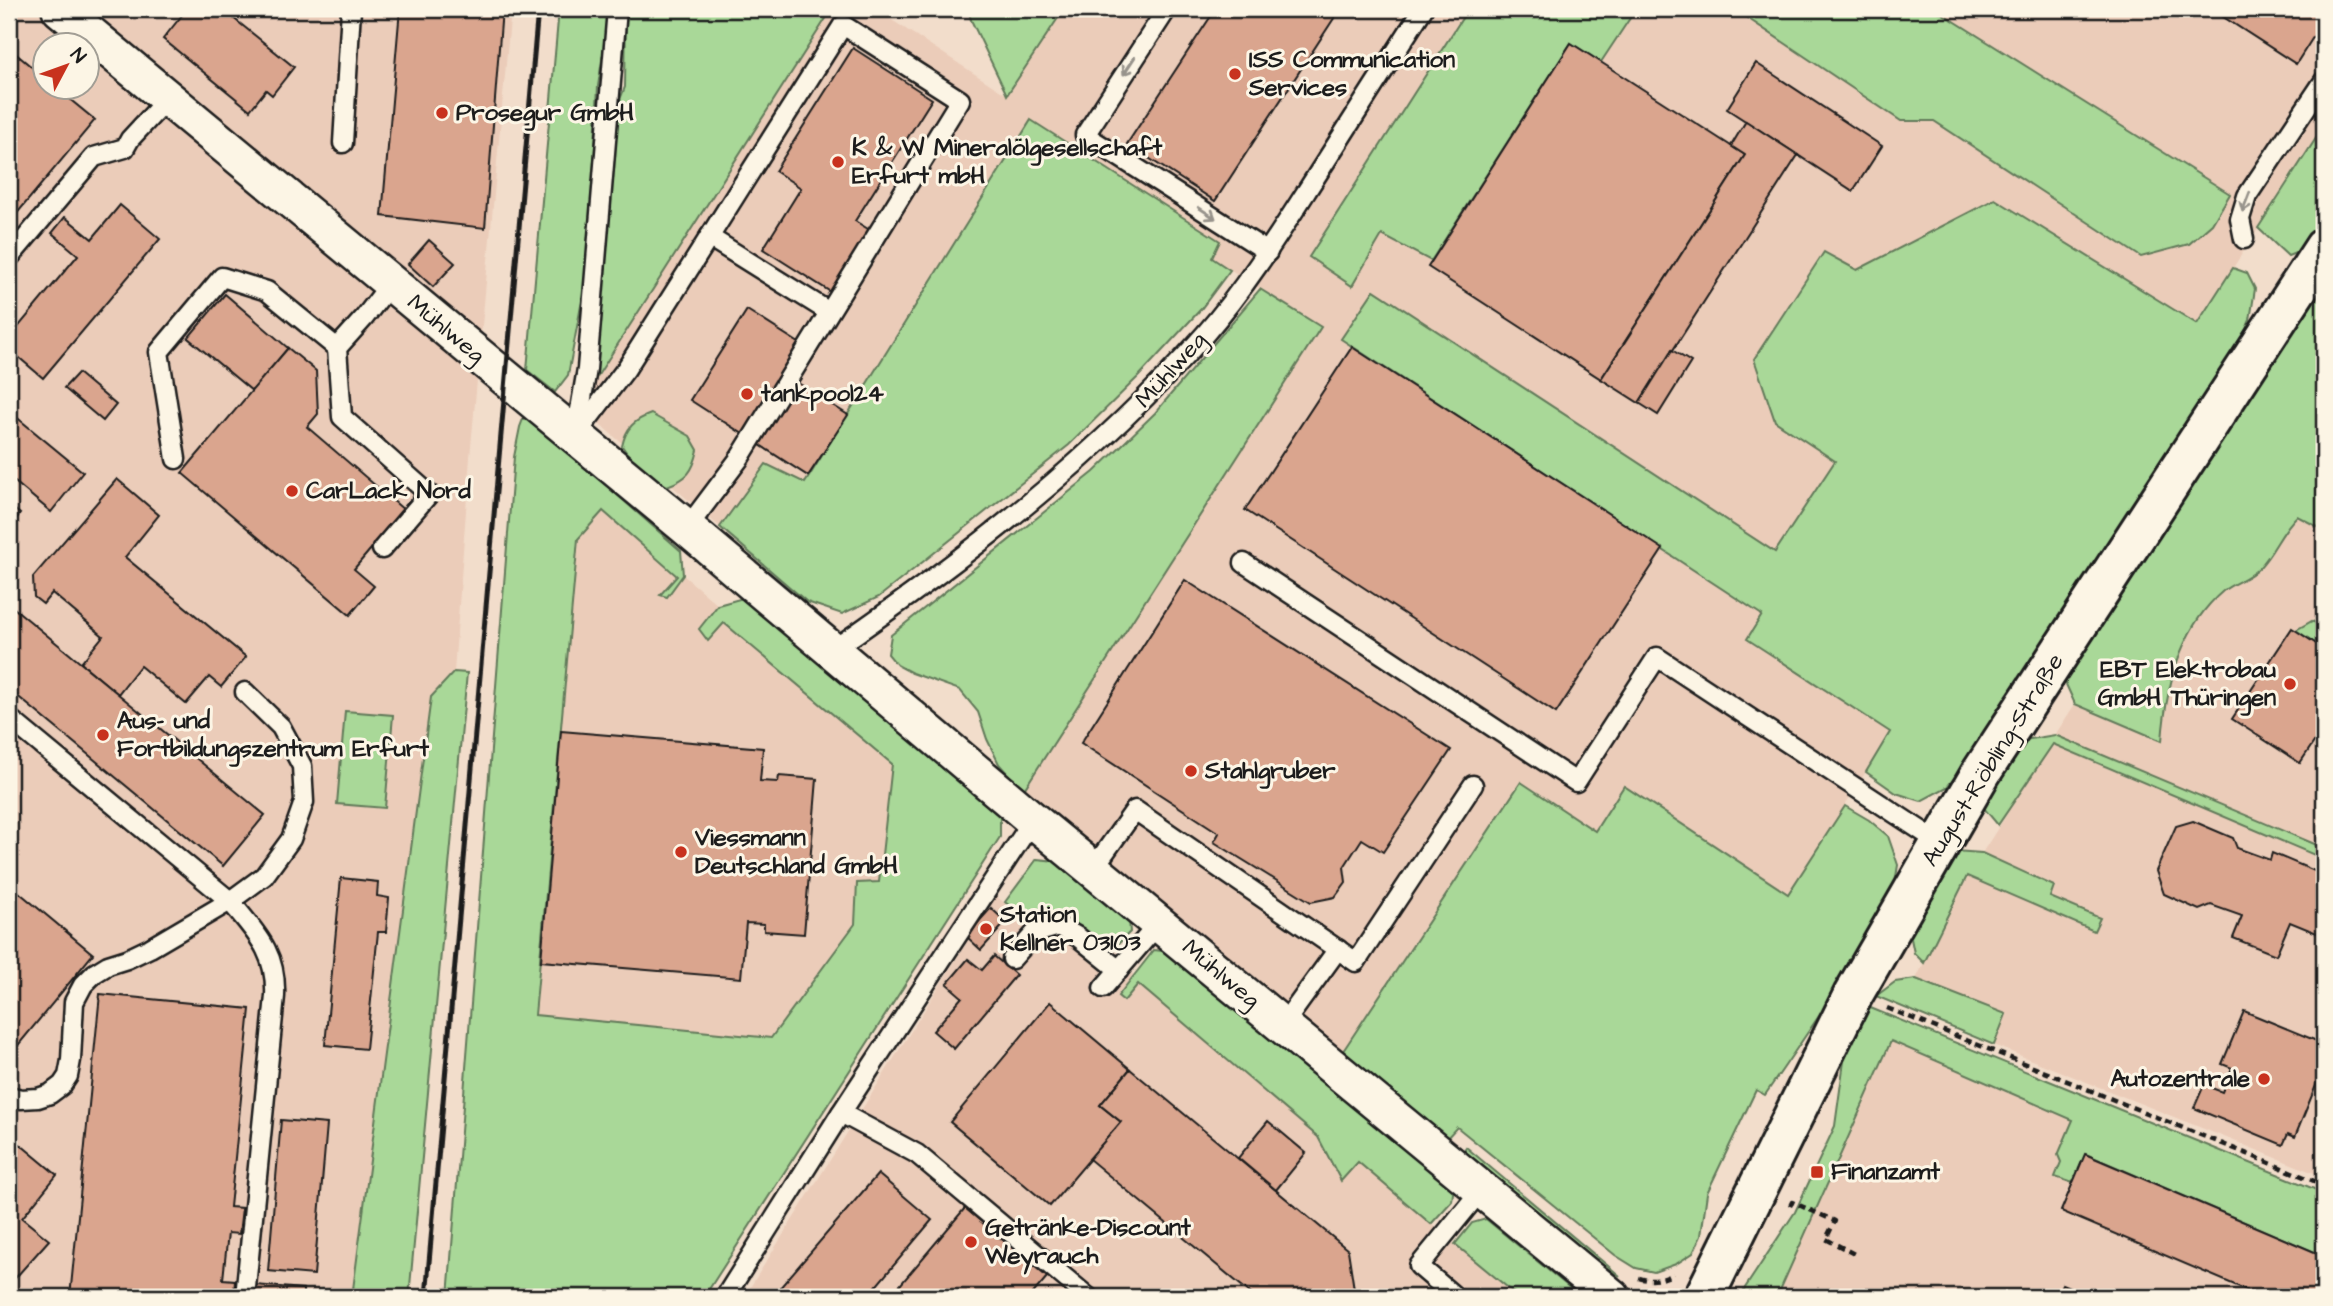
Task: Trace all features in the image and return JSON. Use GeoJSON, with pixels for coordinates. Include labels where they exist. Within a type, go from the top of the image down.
{"type":"FeatureCollection","features":[{"type":"Feature","properties":{"kind":"street","name":"Mühlweg"},"geometry":{"type":"LineString","coordinates":[[60,9],[687,528],[1033,820],[1482,1189],[1621,1285]]}},
{"type":"Feature","properties":{"kind":"street","name":"August-Röbling-Straße"},"geometry":{"type":"LineString","coordinates":[[1707,1290],[1853,995],[1981,773],[2324,248]]}},
{"type":"Feature","properties":{"kind":"lane"},"geometry":{"type":"LineString","coordinates":[[343,144],[351,9]]}},
{"type":"Feature","properties":{"kind":"lane"},"geometry":{"type":"LineString","coordinates":[[575,436],[587,369],[617,9]]}},
{"type":"Feature","properties":{"kind":"lane"},"geometry":{"type":"LineString","coordinates":[[1167,9],[1085,135],[1268,252]]}},
{"type":"Feature","properties":{"kind":"lane","name":"Mühlweg"},"geometry":{"type":"LineString","coordinates":[[831,651],[936,576],[1054,482],[1131,414],[1207,332],[1268,252],[1423,9]]}},
{"type":"Feature","properties":{"kind":"lane"},"geometry":{"type":"LineString","coordinates":[[575,436],[626,369],[843,25],[960,100],[739,459],[687,528]]}},
{"type":"Feature","properties":{"kind":"lane"},"geometry":{"type":"LineString","coordinates":[[2244,239],[2240,219],[2247,196],[2324,81]]}},
{"type":"Feature","properties":{"kind":"lane"},"geometry":{"type":"LineString","coordinates":[[9,258],[94,157],[125,148],[168,98]]}},
{"type":"Feature","properties":{"kind":"lane"},"geometry":{"type":"LineString","coordinates":[[709,237],[829,312]]}},
{"type":"Feature","properties":{"kind":"lane"},"geometry":{"type":"LineString","coordinates":[[176,459],[159,352],[222,277],[267,291],[337,348]]}},
{"type":"Feature","properties":{"kind":"lane"},"geometry":{"type":"LineString","coordinates":[[382,549],[429,494],[342,417],[337,348],[391,283]]}},
{"type":"Feature","properties":{"kind":"lane"},"geometry":{"type":"LineString","coordinates":[[1244,563],[1576,782],[1657,656],[1940,843]]}},
{"type":"Feature","properties":{"kind":"lane"},"geometry":{"type":"LineString","coordinates":[[9,1096],[21,1099],[38,1098],[50,1094],[62,1085],[68,1076],[71,1060],[74,1002],[83,985],[95,973],[150,948],[230,901],[264,876],[291,839],[304,802],[302,766],[281,727],[245,692]]}},
{"type":"Feature","properties":{"kind":"lane"},"geometry":{"type":"LineString","coordinates":[[9,718],[230,901],[260,938],[276,974],[245,1297]]}},
{"type":"Feature","properties":{"kind":"lane"},"geometry":{"type":"LineString","coordinates":[[1093,869],[1135,810],[1356,962],[1473,785]]}},
{"type":"Feature","properties":{"kind":"lane"},"geometry":{"type":"LineString","coordinates":[[725,1297],[841,1112],[1033,820]]}},
{"type":"Feature","properties":{"kind":"lane"},"geometry":{"type":"LineString","coordinates":[[1102,988],[1159,923]]}},
{"type":"Feature","properties":{"kind":"lane"},"geometry":{"type":"LineString","coordinates":[[1012,959],[1035,933],[1059,926],[1078,937],[1119,970]]}},
{"type":"Feature","properties":{"kind":"lane"},"geometry":{"type":"LineString","coordinates":[[1283,1026],[1338,949]]}},
{"type":"Feature","properties":{"kind":"lane"},"geometry":{"type":"LineString","coordinates":[[841,1112],[917,1154],[1088,1297]]}},
{"type":"Feature","properties":{"kind":"lane"},"geometry":{"type":"LineString","coordinates":[[1452,1297],[1419,1266],[1482,1189]]}},
{"type":"Feature","properties":{"kind":"path"},"geometry":{"type":"LineString","coordinates":[[1853,995],[2324,1185]]}},
{"type":"Feature","properties":{"kind":"path"},"geometry":{"type":"LineString","coordinates":[[1786,1212],[1792,1202],[1835,1221],[1826,1240],[1858,1256]]}},
{"type":"Feature","properties":{"kind":"path"},"geometry":{"type":"LineString","coordinates":[[1621,1285],[1663,1279],[1687,1269],[1707,1290]]}},
{"type":"Feature","properties":{"kind":"shaded area"},"geometry":{"type":"Polygon","coordinates":[[[9,9],[511,9],[470,457],[454,672],[431,697],[352,1297],[9,1297],[9,9]]]}},
{"type":"Feature","properties":{"kind":"shaded area"},"geometry":{"type":"Polygon","coordinates":[[[832,9],[875,9],[1007,95],[1064,9],[1468,9],[1309,256],[1351,285],[1382,235],[1432,261],[1571,43],[1601,62],[1636,9],[1734,9],[1901,121],[1934,120],[2141,257],[2212,224],[2229,194],[1935,9],[2324,9],[2324,126],[2197,324],[1995,199],[1857,270],[1825,252],[1775,421],[1835,461],[1775,552],[1373,290],[1342,339],[1762,615],[1747,640],[1891,732],[1789,894],[1624,786],[1595,831],[1521,782],[1343,1051],[1023,791],[1321,327],[1212,258],[1219,241],[1031,120],[805,483],[766,464],[720,527],[589,415],[593,383],[832,9]]]}},
{"type":"Feature","properties":{"kind":"shaded area"},"geometry":{"type":"Polygon","coordinates":[[[603,511],[677,576],[661,595],[667,596],[683,575],[718,605],[700,629],[708,641],[724,623],[892,764],[879,882],[857,883],[855,924],[771,1038],[535,1015],[578,539],[603,511]]]}},
{"type":"Feature","properties":{"kind":"shaded area"},"geometry":{"type":"Polygon","coordinates":[[[2297,516],[2324,530],[2324,848],[2055,735],[2075,704],[2162,740],[2165,701],[2179,654],[2198,617],[2224,590],[2259,569],[2287,525],[2297,516]]]}},
{"type":"Feature","properties":{"kind":"shaded area"},"geometry":{"type":"Polygon","coordinates":[[[2052,744],[2324,859],[2324,1177],[1994,1045],[2006,1014],[1916,979],[1967,876],[2094,930],[2100,918],[2049,896],[2054,885],[1982,853],[2052,744]]]}},
{"type":"Feature","properties":{"kind":"shaded area"},"geometry":{"type":"Polygon","coordinates":[[[996,896],[1025,920],[1041,911],[1059,912],[1135,976],[1152,956],[1431,1224],[1519,1297],[744,1297],[996,896]]]}},
{"type":"Feature","properties":{"kind":"shaded area"},"geometry":{"type":"Polygon","coordinates":[[[1891,1041],[2074,1120],[2058,1155],[2061,1162],[2055,1177],[2073,1183],[2107,1105],[2324,1193],[2324,1297],[1777,1297],[1891,1041]]]}},
{"type":"Feature","properties":{"kind":"green space"},"geometry":{"type":"Polygon","coordinates":[[[559,9],[610,9],[598,86],[589,263],[568,375],[555,392],[527,370],[559,9]]]}},
{"type":"Feature","properties":{"kind":"green space"},"geometry":{"type":"Polygon","coordinates":[[[626,9],[832,9],[593,383],[612,119],[625,87],[626,9]]]}},
{"type":"Feature","properties":{"kind":"green space"},"geometry":{"type":"Polygon","coordinates":[[[968,9],[1064,9],[1007,95],[968,9]]]}},
{"type":"Feature","properties":{"kind":"green space"},"geometry":{"type":"Polygon","coordinates":[[[1468,9],[1636,9],[1601,62],[1571,43],[1431,261],[1382,235],[1352,286],[1309,257],[1468,9]]]}},
{"type":"Feature","properties":{"kind":"green space"},"geometry":{"type":"Polygon","coordinates":[[[1734,9],[1935,9],[2230,194],[2212,224],[2189,244],[2141,257],[1934,121],[1901,121],[1734,9]]]}},
{"type":"Feature","properties":{"kind":"green space"},"geometry":{"type":"Polygon","coordinates":[[[1031,120],[1220,241],[1212,258],[1230,270],[1201,309],[1139,376],[1069,445],[879,597],[842,614],[807,602],[720,527],[766,464],[805,483],[1031,120]]]}},
{"type":"Feature","properties":{"kind":"green space"},"geometry":{"type":"Polygon","coordinates":[[[2324,126],[2324,214],[2303,250],[2288,256],[2258,228],[2324,126]]]}},
{"type":"Feature","properties":{"kind":"green space"},"geometry":{"type":"Polygon","coordinates":[[[1995,199],[2197,324],[2233,268],[2247,273],[2255,289],[2250,320],[2234,357],[1981,745],[1947,787],[1921,801],[1896,793],[1866,772],[1890,732],[1747,639],[1762,615],[1341,339],[1374,290],[1775,552],[1835,461],[1775,421],[1754,359],[1824,252],[1857,270],[1995,199]]]}},
{"type":"Feature","properties":{"kind":"green space"},"geometry":{"type":"Polygon","coordinates":[[[2324,284],[2324,530],[2297,516],[2259,568],[2223,591],[2208,606],[2196,622],[2178,659],[2167,700],[2162,741],[2075,704],[2064,680],[2324,284]]]}},
{"type":"Feature","properties":{"kind":"green space"},"geometry":{"type":"Polygon","coordinates":[[[1260,289],[1321,327],[1023,791],[999,764],[978,712],[960,690],[897,665],[888,654],[891,635],[1094,472],[1155,413],[1260,289]]]}},
{"type":"Feature","properties":{"kind":"green space"},"geometry":{"type":"Polygon","coordinates":[[[525,414],[681,551],[683,575],[667,597],[660,595],[677,576],[603,511],[578,539],[535,1015],[771,1038],[855,924],[857,883],[879,882],[892,764],[724,623],[708,641],[699,629],[718,605],[743,598],[1000,811],[1000,837],[704,1297],[448,1297],[514,457],[525,414]]]}},
{"type":"Feature","properties":{"kind":"green space"},"geometry":{"type":"Polygon","coordinates":[[[651,414],[690,436],[698,450],[688,474],[680,481],[667,486],[642,469],[622,446],[632,426],[651,414]]]}},
{"type":"Feature","properties":{"kind":"green space"},"geometry":{"type":"Polygon","coordinates":[[[2312,621],[2324,627],[2324,649],[2296,630],[2312,621]]]}},
{"type":"Feature","properties":{"kind":"green space"},"geometry":{"type":"Polygon","coordinates":[[[454,672],[467,673],[409,1297],[352,1297],[431,697],[454,672]]]}},
{"type":"Feature","properties":{"kind":"green space"},"geometry":{"type":"Polygon","coordinates":[[[345,711],[393,715],[385,808],[337,804],[345,711]]]}},
{"type":"Feature","properties":{"kind":"green space"},"geometry":{"type":"Polygon","coordinates":[[[2055,735],[2324,848],[2324,859],[2053,744],[1998,825],[1983,807],[2024,740],[2055,735]]]}},
{"type":"Feature","properties":{"kind":"green space"},"geometry":{"type":"Polygon","coordinates":[[[1521,782],[1595,831],[1624,786],[1788,894],[1845,806],[1869,820],[1888,836],[1898,865],[1894,889],[1821,1013],[1765,1095],[1756,1090],[1707,1193],[1701,1236],[1693,1253],[1676,1264],[1654,1272],[1636,1268],[1615,1255],[1457,1127],[1446,1139],[1343,1051],[1521,782]]]}},
{"type":"Feature","properties":{"kind":"green space"},"geometry":{"type":"Polygon","coordinates":[[[1955,851],[1982,853],[2054,886],[2050,897],[2100,918],[2094,931],[1967,876],[1924,963],[1914,953],[1909,929],[1955,851]]]}},
{"type":"Feature","properties":{"kind":"green space"},"geometry":{"type":"Polygon","coordinates":[[[1037,859],[1056,861],[1129,920],[1130,932],[1118,944],[1102,948],[1059,913],[1041,911],[1026,920],[1005,902],[1037,859]]]}},
{"type":"Feature","properties":{"kind":"green space"},"geometry":{"type":"Polygon","coordinates":[[[1154,950],[1171,952],[1454,1185],[1452,1201],[1431,1224],[1358,1162],[1341,1181],[1318,1137],[1138,984],[1124,1001],[1118,996],[1154,950]]]}},
{"type":"Feature","properties":{"kind":"green space"},"geometry":{"type":"Polygon","coordinates":[[[1916,979],[2006,1014],[1994,1045],[1876,996],[1895,982],[1916,979]]]}},
{"type":"Feature","properties":{"kind":"green space"},"geometry":{"type":"Polygon","coordinates":[[[1868,1007],[2324,1193],[2324,1256],[2086,1154],[2073,1183],[2055,1177],[2061,1162],[2058,1155],[2073,1120],[1891,1041],[1777,1297],[1742,1297],[1745,1288],[1795,1212],[1835,1126],[1844,1061],[1868,1007]]]}},
{"type":"Feature","properties":{"kind":"green space"},"geometry":{"type":"Polygon","coordinates":[[[1466,1147],[1620,1276],[1587,1256],[1461,1154],[1466,1147]]]}},
{"type":"Feature","properties":{"kind":"green space"},"geometry":{"type":"Polygon","coordinates":[[[1486,1219],[1581,1297],[1519,1297],[1455,1244],[1472,1223],[1486,1219]]]}},
{"type":"Feature","properties":{"kind":"building"},"geometry":{"type":"Polygon","coordinates":[[[187,9],[222,9],[294,67],[272,95],[266,90],[250,110],[163,39],[187,9]]]}},
{"type":"Feature","properties":{"kind":"building","name":"Prosegur GmbH"},"geometry":{"type":"Polygon","coordinates":[[[400,9],[502,9],[485,228],[382,216],[400,9]]]}},
{"type":"Feature","properties":{"kind":"building","name":"ISS Communication Services"},"geometry":{"type":"Polygon","coordinates":[[[1201,9],[1340,9],[1215,201],[1127,144],[1211,16],[1201,9]]]}},
{"type":"Feature","properties":{"kind":"building"},"geometry":{"type":"Polygon","coordinates":[[[2211,9],[2324,9],[2324,20],[2296,64],[2211,9]]]}},
{"type":"Feature","properties":{"kind":"building"},"geometry":{"type":"Polygon","coordinates":[[[1571,43],[1745,155],[1601,379],[1428,267],[1571,43]]]}},
{"type":"Feature","properties":{"kind":"building"},"geometry":{"type":"Polygon","coordinates":[[[9,48],[32,67],[32,102],[73,102],[95,120],[9,223],[9,48]]]}},
{"type":"Feature","properties":{"kind":"building"},"geometry":{"type":"Polygon","coordinates":[[[853,48],[932,99],[855,221],[873,232],[834,294],[763,249],[801,188],[775,171],[853,48]]]}},
{"type":"Feature","properties":{"kind":"building"},"geometry":{"type":"Polygon","coordinates":[[[1756,63],[1882,146],[1853,191],[1727,109],[1756,63]]]}},
{"type":"Feature","properties":{"kind":"building"},"geometry":{"type":"Polygon","coordinates":[[[1746,121],[1798,155],[1639,403],[1601,379],[1745,155],[1731,146],[1746,121]]]}},
{"type":"Feature","properties":{"kind":"building"},"geometry":{"type":"Polygon","coordinates":[[[120,205],[160,239],[43,378],[9,349],[9,338],[78,255],[52,233],[65,217],[92,239],[120,205]]]}},
{"type":"Feature","properties":{"kind":"building"},"geometry":{"type":"Polygon","coordinates":[[[429,240],[455,263],[433,287],[408,264],[429,240]]]}},
{"type":"Feature","properties":{"kind":"building"},"geometry":{"type":"Polygon","coordinates":[[[225,294],[288,348],[252,391],[188,338],[225,294]]]}},
{"type":"Feature","properties":{"kind":"building"},"geometry":{"type":"Polygon","coordinates":[[[747,310],[802,345],[784,374],[848,415],[808,476],[690,400],[747,310]]]}},
{"type":"Feature","properties":{"kind":"building"},"geometry":{"type":"Polygon","coordinates":[[[1352,347],[1663,549],[1556,713],[1245,510],[1352,347]]]}},
{"type":"Feature","properties":{"kind":"building","name":"CarLack Nord"},"geometry":{"type":"Polygon","coordinates":[[[288,348],[316,371],[318,414],[307,427],[404,510],[354,569],[374,586],[350,615],[182,473],[288,348]]]}},
{"type":"Feature","properties":{"kind":"building"},"geometry":{"type":"Polygon","coordinates":[[[1672,350],[1691,362],[1658,415],[1639,403],[1672,350]]]}},
{"type":"Feature","properties":{"kind":"building"},"geometry":{"type":"Polygon","coordinates":[[[78,373],[116,405],[103,421],[64,388],[78,373]]]}},
{"type":"Feature","properties":{"kind":"building"},"geometry":{"type":"Polygon","coordinates":[[[9,411],[83,472],[51,512],[9,477],[9,411]]]}},
{"type":"Feature","properties":{"kind":"building"},"geometry":{"type":"Polygon","coordinates":[[[117,479],[159,515],[125,557],[246,657],[221,687],[209,677],[186,704],[140,666],[118,694],[81,663],[103,636],[52,593],[43,604],[34,597],[33,577],[117,479]]]}},
{"type":"Feature","properties":{"kind":"building"},"geometry":{"type":"Polygon","coordinates":[[[9,505],[20,514],[9,528],[9,505]]]}},
{"type":"Feature","properties":{"kind":"building"},"geometry":{"type":"Polygon","coordinates":[[[1185,580],[1451,750],[1383,852],[1362,839],[1344,867],[1346,882],[1335,897],[1311,902],[1214,842],[1219,833],[1081,743],[1185,580]]]}},
{"type":"Feature","properties":{"kind":"building"},"geometry":{"type":"Polygon","coordinates":[[[9,604],[265,815],[223,866],[9,689],[9,604]]]}},
{"type":"Feature","properties":{"kind":"building","name":"EBT Elektrobau GmbH Thüringen"},"geometry":{"type":"Polygon","coordinates":[[[2292,628],[2324,649],[2324,727],[2300,763],[2232,719],[2292,628]]]}},
{"type":"Feature","properties":{"kind":"building","name":"Viessmann Deutschland GmbH"},"geometry":{"type":"Polygon","coordinates":[[[561,731],[763,748],[760,781],[778,782],[779,776],[817,779],[804,934],[764,931],[764,924],[746,923],[741,978],[541,961],[561,731]]]}},
{"type":"Feature","properties":{"kind":"building"},"geometry":{"type":"Polygon","coordinates":[[[2193,821],[2233,838],[2237,848],[2270,860],[2272,853],[2324,875],[2324,936],[2290,922],[2276,955],[2233,938],[2242,916],[2211,905],[2199,910],[2164,894],[2156,871],[2176,826],[2193,821]]]}},
{"type":"Feature","properties":{"kind":"building"},"geometry":{"type":"Polygon","coordinates":[[[341,878],[378,882],[377,896],[389,898],[386,932],[378,932],[366,1049],[325,1045],[341,878]]]}},
{"type":"Feature","properties":{"kind":"building"},"geometry":{"type":"Polygon","coordinates":[[[9,884],[93,954],[15,1049],[9,1043],[9,884]]]}},
{"type":"Feature","properties":{"kind":"building","name":"Station Kellner 03103"},"geometry":{"type":"Polygon","coordinates":[[[991,908],[1006,922],[981,950],[966,936],[991,908]]]}},
{"type":"Feature","properties":{"kind":"building"},"geometry":{"type":"Polygon","coordinates":[[[994,956],[1016,975],[954,1049],[933,1031],[962,997],[947,984],[968,959],[982,970],[994,956]]]}},
{"type":"Feature","properties":{"kind":"building"},"geometry":{"type":"Polygon","coordinates":[[[100,994],[250,1009],[230,1207],[242,1208],[239,1234],[228,1233],[223,1279],[235,1280],[234,1297],[70,1297],[100,994]]]}},
{"type":"Feature","properties":{"kind":"building"},"geometry":{"type":"Polygon","coordinates":[[[1050,1002],[1130,1069],[1100,1105],[1121,1122],[1050,1206],[950,1122],[1050,1002]]]}},
{"type":"Feature","properties":{"kind":"building"},"geometry":{"type":"Polygon","coordinates":[[[2244,1011],[2324,1044],[2324,1066],[2295,1137],[2288,1134],[2283,1145],[2194,1108],[2204,1085],[2222,1092],[2232,1068],[2222,1064],[2244,1011]]]}},
{"type":"Feature","properties":{"kind":"building"},"geometry":{"type":"Polygon","coordinates":[[[1130,1069],[1348,1250],[1354,1289],[1346,1297],[1255,1297],[1089,1159],[1121,1122],[1100,1105],[1130,1069]]]}},
{"type":"Feature","properties":{"kind":"building"},"geometry":{"type":"Polygon","coordinates":[[[281,1120],[327,1124],[314,1275],[268,1271],[281,1120]]]}},
{"type":"Feature","properties":{"kind":"building"},"geometry":{"type":"Polygon","coordinates":[[[1268,1121],[1306,1153],[1276,1190],[1238,1158],[1268,1121]]]}},
{"type":"Feature","properties":{"kind":"building"},"geometry":{"type":"Polygon","coordinates":[[[9,1135],[57,1175],[22,1218],[49,1240],[9,1285],[9,1135]]]}},
{"type":"Feature","properties":{"kind":"building"},"geometry":{"type":"Polygon","coordinates":[[[2085,1154],[2324,1256],[2324,1297],[2263,1297],[2061,1211],[2085,1154]]]}},
{"type":"Feature","properties":{"kind":"building"},"geometry":{"type":"Polygon","coordinates":[[[878,1174],[932,1220],[867,1297],[772,1297],[878,1174]]]}},
{"type":"Feature","properties":{"kind":"building","name":"Getränke-Discount Weyrauch"},"geometry":{"type":"Polygon","coordinates":[[[965,1208],[1047,1277],[1030,1297],[890,1297],[965,1208]]]}},
{"type":"Feature","properties":{"kind":"building"},"geometry":{"type":"Polygon","coordinates":[[[2062,1284],[2093,1297],[2056,1297],[2062,1284]]]}},
{"type":"Feature","properties":{"kind":"building"},"geometry":{"type":"Polygon","coordinates":[[[255,1285],[303,1289],[303,1297],[254,1297],[255,1285]]]}},
{"type":"Feature","properties":{"kind":"railway"},"geometry":{"type":"LineString","coordinates":[[426,1297],[538,9]]}},
{"type":"Feature","properties":{"kind":"place","name":"ISS Communication Services"},"geometry":{"type":"Point","coordinates":[1235,74]}},
{"type":"Feature","properties":{"kind":"place","name":"Prosegur GmbH"},"geometry":{"type":"Point","coordinates":[442,113]}},
{"type":"Feature","properties":{"kind":"place","name":"K & W Mineralölgesellschaft Erfurt mbH"},"geometry":{"type":"Point","coordinates":[838,162]}},
{"type":"Feature","properties":{"kind":"place","name":"tankpool24"},"geometry":{"type":"Point","coordinates":[747,394]}},
{"type":"Feature","properties":{"kind":"place","name":"CarLack Nord"},"geometry":{"type":"Point","coordinates":[292,491]}},
{"type":"Feature","properties":{"kind":"place","name":"EBT Elektrobau GmbH Thüringen"},"geometry":{"type":"Point","coordinates":[2290,684]}},
{"type":"Feature","properties":{"kind":"place","name":"Aus- und Fortbildungszentrum Erfurt"},"geometry":{"type":"Point","coordinates":[103,735]}},
{"type":"Feature","properties":{"kind":"place","name":"Stahlgruber"},"geometry":{"type":"Point","coordinates":[1191,771]}},
{"type":"Feature","properties":{"kind":"place","name":"Viessmann Deutschland GmbH"},"geometry":{"type":"Point","coordinates":[681,852]}},
{"type":"Feature","properties":{"kind":"place","name":"Station Kellner 03103"},"geometry":{"type":"Point","coordinates":[986,929]}},
{"type":"Feature","properties":{"kind":"place","name":"Autozentrale"},"geometry":{"type":"Point","coordinates":[2264,1079]}},
{"type":"Feature","properties":{"kind":"place","name":"Finanzamt"},"geometry":{"type":"Point","coordinates":[1817,1172]}},
{"type":"Feature","properties":{"kind":"place","name":"Getränke-Discount Weyrauch"},"geometry":{"type":"Point","coordinates":[971,1242]}}]}
